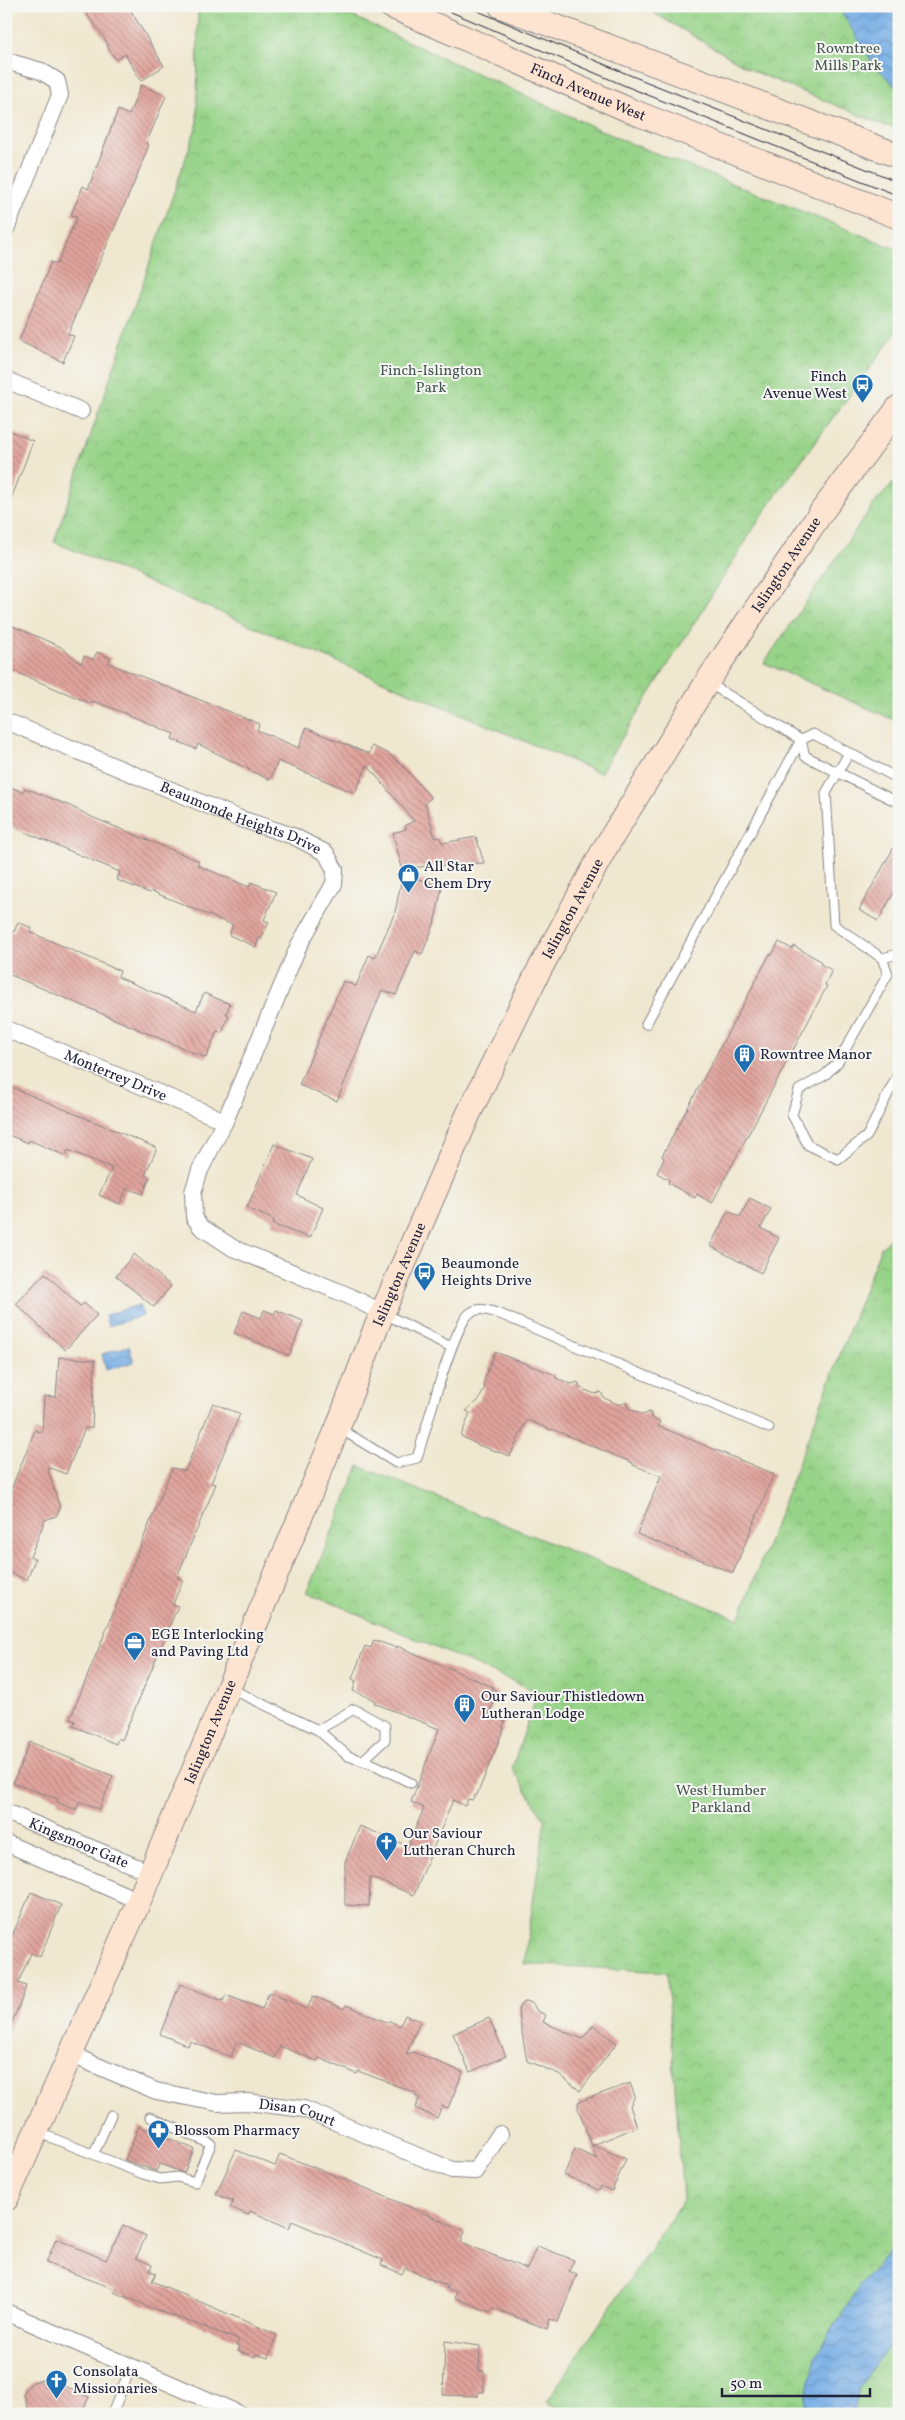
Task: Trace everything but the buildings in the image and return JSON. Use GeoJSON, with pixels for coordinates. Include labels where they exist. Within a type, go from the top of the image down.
{"type":"FeatureCollection","features":[{"type":"Feature","properties":{"kind":"main road","name":"Finch Avenue West"},"geometry":{"type":"LineString","coordinates":[[391,6],[629,110],[899,217]]}},
{"type":"Feature","properties":{"kind":"main road"},"geometry":{"type":"LineString","coordinates":[[502,6],[898,155]]}},
{"type":"Feature","properties":{"kind":"main road","name":"Islington Avenue"},"geometry":{"type":"LineString","coordinates":[[6,2199],[72,2056],[151,1873],[338,1427],[383,1313],[468,1115],[536,976],[605,848],[706,682],[814,522],[899,407]]}},
{"type":"Feature","properties":{"kind":"street"},"geometry":{"type":"LineString","coordinates":[[6,61],[41,71],[57,81],[60,95],[6,229]]}},
{"type":"Feature","properties":{"kind":"street"},"geometry":{"type":"LineString","coordinates":[[6,380],[81,411]]}},
{"type":"Feature","properties":{"kind":"street","name":"Beaumonde Heights Drive"},"geometry":{"type":"LineString","coordinates":[[6,721],[238,818],[311,844],[326,854],[335,870],[334,884],[299,945],[225,1121],[200,1170],[192,1192],[194,1217],[201,1227],[234,1248],[347,1295],[383,1313]]}},
{"type":"Feature","properties":{"kind":"street","name":"Monterrey Drive"},"geometry":{"type":"LineString","coordinates":[[6,1029],[225,1121]]}},
{"type":"Feature","properties":{"kind":"street","name":"Kingsmoor Gate"},"geometry":{"type":"LineString","coordinates":[[6,1812],[151,1873]]}},
{"type":"Feature","properties":{"kind":"street","name":"Kingsmoor Gate"},"geometry":{"type":"LineString","coordinates":[[6,1844],[139,1901]]}},
{"type":"Feature","properties":{"kind":"street","name":"Disan Court"},"geometry":{"type":"LineString","coordinates":[[72,2056],[156,2092],[217,2103],[247,2102],[304,2109],[452,2170],[475,2171],[500,2134]]}},
{"type":"Feature","properties":{"kind":"street"},"geometry":{"type":"LineString","coordinates":[[6,2312],[240,2414]]}},
{"type":"Feature","properties":{"kind":"lane"},"geometry":{"type":"LineString","coordinates":[[706,682],[800,740],[805,756],[899,803]]}},
{"type":"Feature","properties":{"kind":"lane"},"geometry":{"type":"LineString","coordinates":[[646,1024],[800,740],[813,734],[899,779]]}},
{"type":"Feature","properties":{"kind":"lane"},"geometry":{"type":"LineString","coordinates":[[849,753],[826,793],[834,926],[882,958],[888,974],[838,1062],[824,1076],[799,1090],[792,1115],[808,1146],[838,1159],[867,1136],[899,1072]]}},
{"type":"Feature","properties":{"kind":"lane"},"geometry":{"type":"LineString","coordinates":[[882,958],[899,954]]}},
{"type":"Feature","properties":{"kind":"lane"},"geometry":{"type":"LineString","coordinates":[[338,1427],[396,1463],[417,1458],[451,1347],[469,1314],[480,1309],[500,1314],[769,1428]]}},
{"type":"Feature","properties":{"kind":"lane"},"geometry":{"type":"LineString","coordinates":[[383,1313],[451,1347]]}},
{"type":"Feature","properties":{"kind":"lane"},"geometry":{"type":"LineString","coordinates":[[228,1688],[318,1730],[348,1756],[410,1783]]}},
{"type":"Feature","properties":{"kind":"lane"},"geometry":{"type":"LineString","coordinates":[[318,1730],[354,1710],[385,1726],[385,1740],[362,1761]]}},
{"type":"Feature","properties":{"kind":"lane"},"geometry":{"type":"LineString","coordinates":[[94,2153],[111,2115]]}},
{"type":"Feature","properties":{"kind":"lane"},"geometry":{"type":"LineString","coordinates":[[37,2132],[160,2179],[176,2177],[195,2182],[211,2144],[150,2117]]}},
{"type":"Feature","properties":{"kind":"lane"},"geometry":{"type":"LineString","coordinates":[[112,2414],[131,2367]]}},
{"type":"Feature","properties":{"kind":"green space","name":"Finch-Islington Park"},"geometry":{"type":"Polygon","coordinates":[[[198,6],[330,6],[620,139],[899,250],[899,328],[768,506],[600,773],[54,542],[197,125],[198,6]]]}},
{"type":"Feature","properties":{"kind":"green space","name":"Rowntree Mills Park"},"geometry":{"type":"Polygon","coordinates":[[[642,6],[899,6],[899,128],[886,126],[755,72],[642,6]]]}},
{"type":"Feature","properties":{"kind":"green space"},"geometry":{"type":"Polygon","coordinates":[[[899,477],[899,722],[764,663],[873,505],[899,477]]]}},
{"type":"Feature","properties":{"kind":"green space","name":"West Humber Parkland"},"geometry":{"type":"Polygon","coordinates":[[[899,1231],[899,2414],[572,2414],[546,2402],[683,2201],[667,1972],[524,1964],[545,1820],[512,1768],[538,1692],[307,1592],[359,1466],[739,1619],[881,1247],[899,1231]]]}},
{"type":"Feature","properties":{"kind":"water"},"geometry":{"type":"Polygon","coordinates":[[[838,6],[899,6],[899,90],[872,62],[838,6]]]}},
{"type":"Feature","properties":{"kind":"water"},"geometry":{"type":"Polygon","coordinates":[[[139,1305],[143,1316],[108,1326],[105,1315],[139,1305]]]}},
{"type":"Feature","properties":{"kind":"water"},"geometry":{"type":"Polygon","coordinates":[[[129,1346],[134,1362],[106,1370],[102,1354],[129,1346]]]}},
{"type":"Feature","properties":{"kind":"water"},"geometry":{"type":"Polygon","coordinates":[[[899,2241],[899,2333],[859,2387],[854,2414],[802,2414],[816,2357],[860,2284],[899,2241]]]}},
{"type":"Feature","properties":{"kind":"tram line"},"geometry":{"type":"LineString","coordinates":[[437,6],[628,87],[899,196]]}},
{"type":"Feature","properties":{"kind":"tram line"},"geometry":{"type":"LineString","coordinates":[[466,6],[632,76],[899,182]]}},
{"type":"Feature","properties":{"kind":"place","name":"Finch Avenue West"},"geometry":{"type":"Point","coordinates":[863,404]}},
{"type":"Feature","properties":{"kind":"place","name":"All Star Chem Dry"},"geometry":{"type":"Point","coordinates":[408,894]}},
{"type":"Feature","properties":{"kind":"place","name":"Rowntree Manor"},"geometry":{"type":"Point","coordinates":[744,1073]}},
{"type":"Feature","properties":{"kind":"place","name":"Beaumonde Heights Drive"},"geometry":{"type":"Point","coordinates":[425,1291]}},
{"type":"Feature","properties":{"kind":"place","name":"EGE Interlocking and Paving Ltd"},"geometry":{"type":"Point","coordinates":[135,1662]}},
{"type":"Feature","properties":{"kind":"place","name":"Our Saviour Thistledown Lutheran Lodge"},"geometry":{"type":"Point","coordinates":[465,1724]}},
{"type":"Feature","properties":{"kind":"place","name":"Our Saviour Lutheran Church"},"geometry":{"type":"Point","coordinates":[387,1861]}},
{"type":"Feature","properties":{"kind":"place","name":"Blossom Pharmacy"},"geometry":{"type":"Point","coordinates":[158,2149]}},
{"type":"Feature","properties":{"kind":"place","name":"Consolata Missionaries"},"geometry":{"type":"Point","coordinates":[57,2399]}}]}
